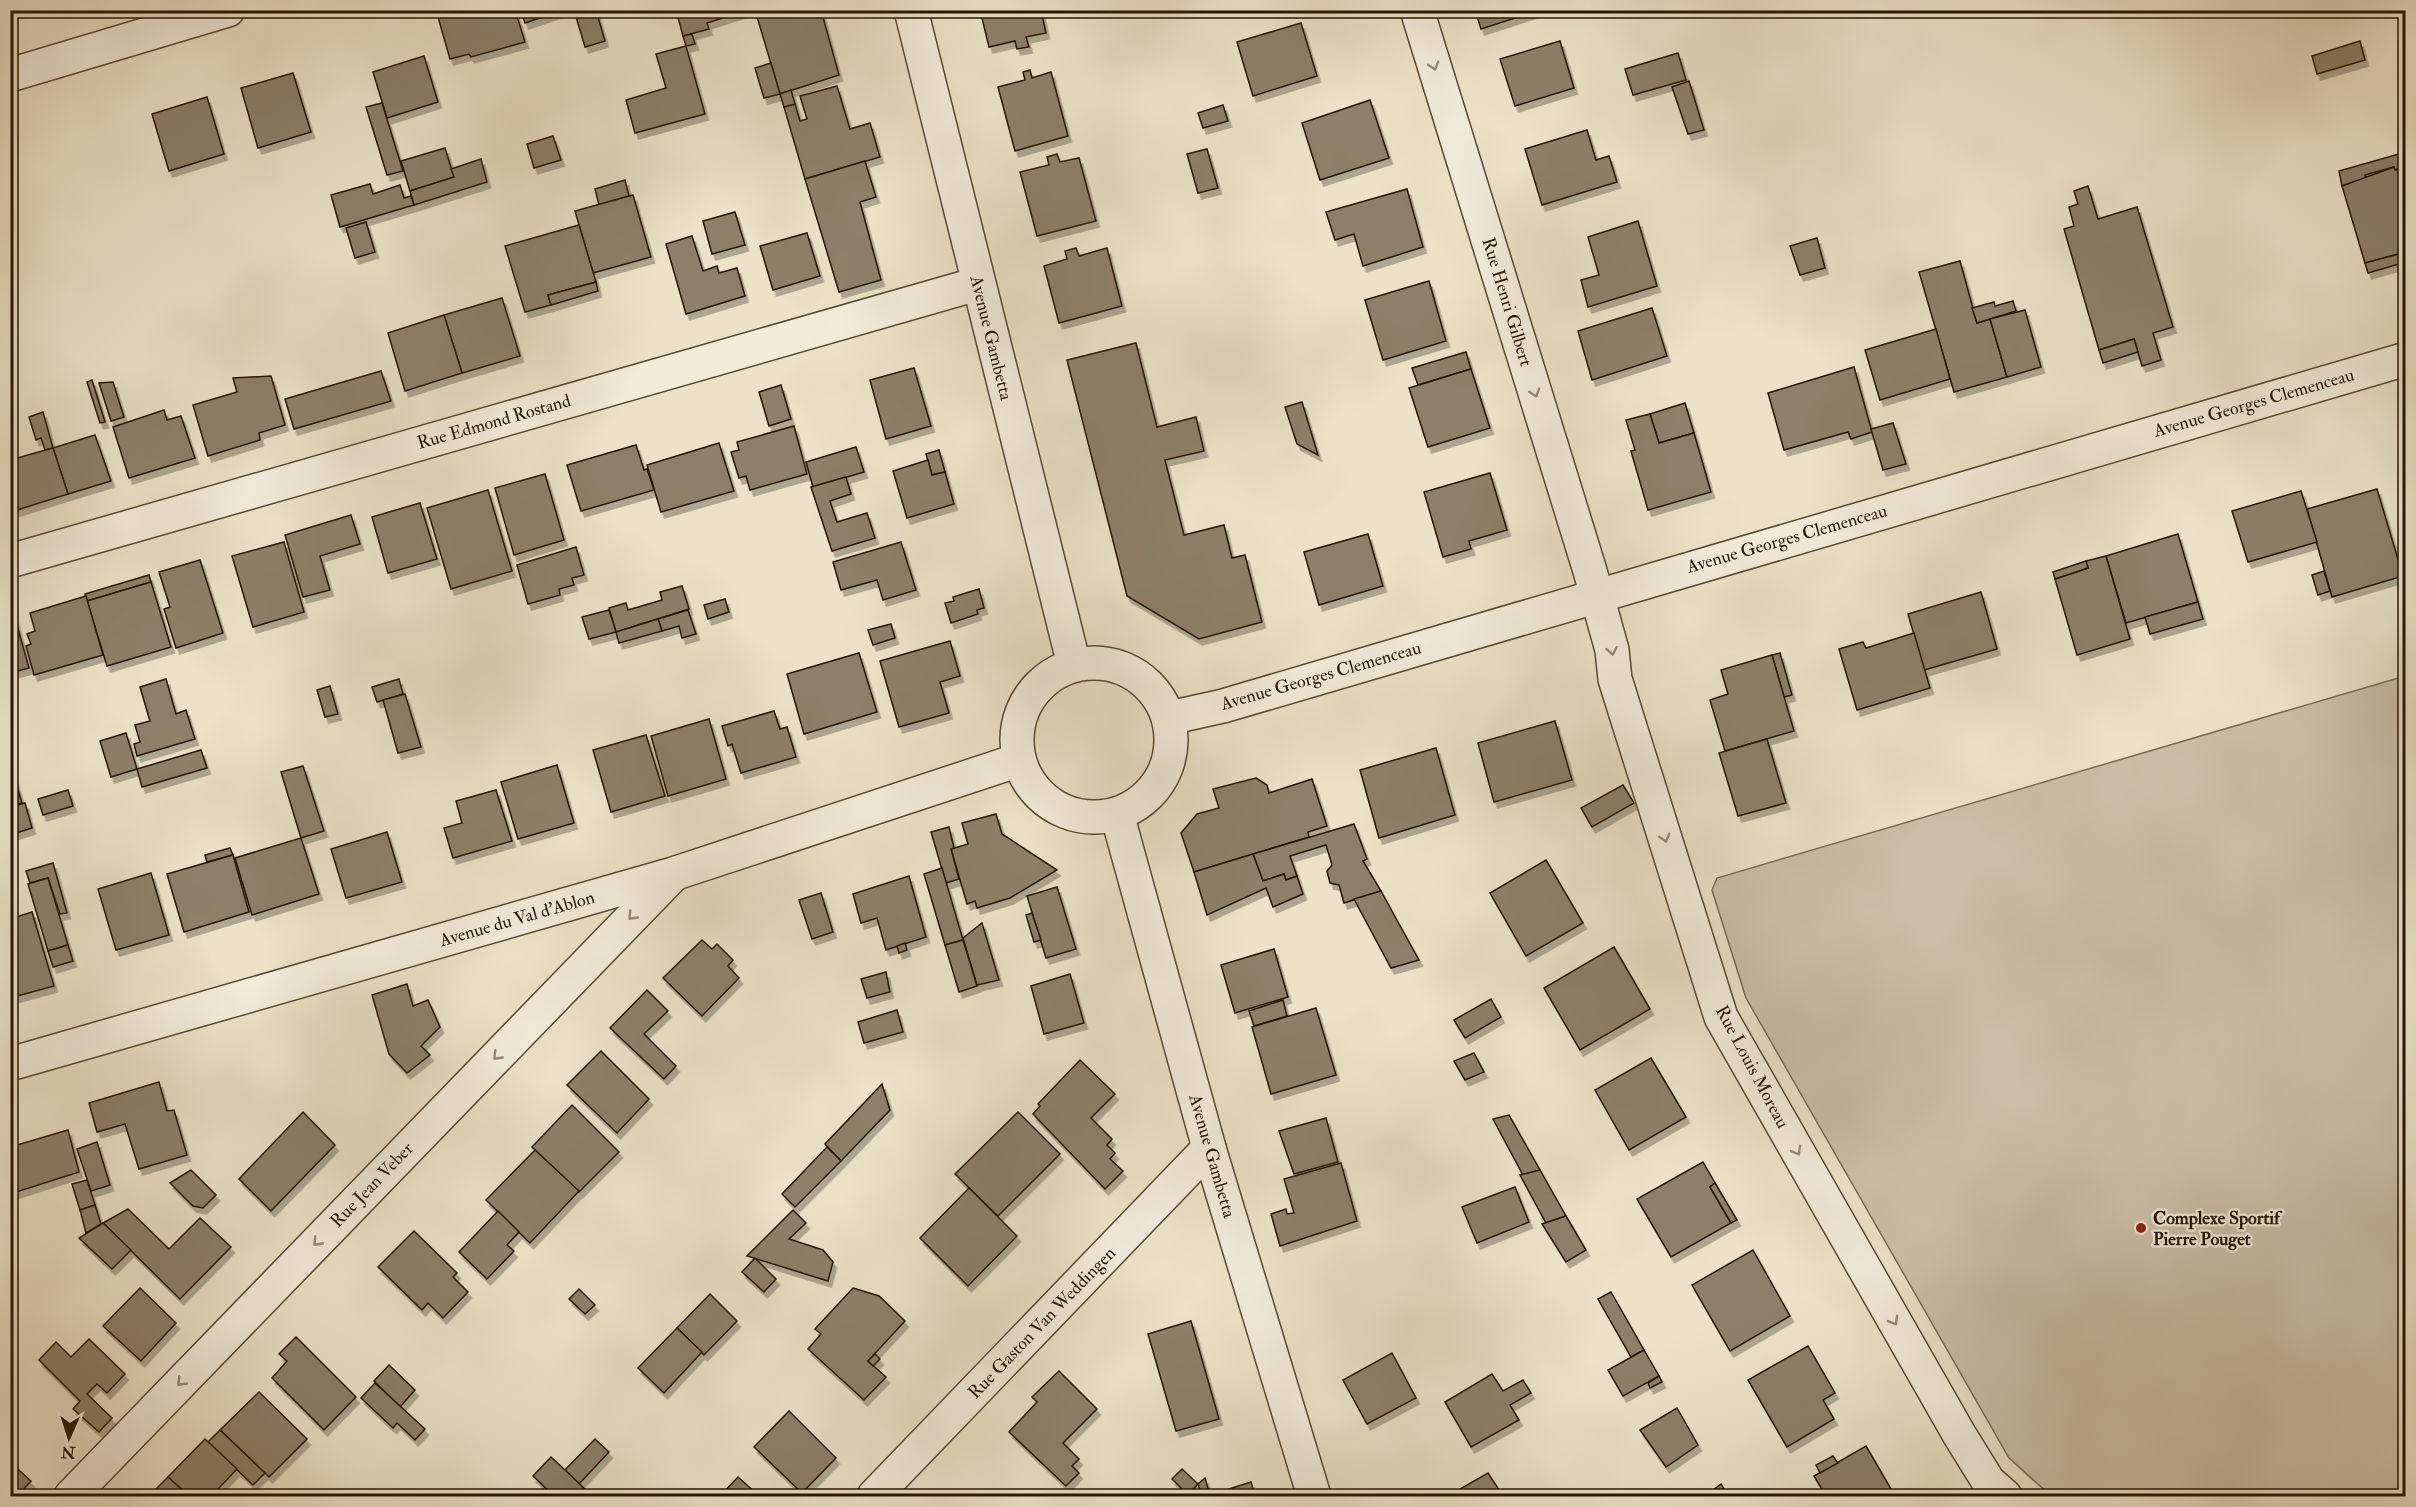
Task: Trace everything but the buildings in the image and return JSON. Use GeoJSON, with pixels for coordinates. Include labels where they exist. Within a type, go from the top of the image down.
{"type":"FeatureCollection","features":[{"type":"Feature","properties":{"kind":"street"},"geometry":{"type":"LineString","coordinates":[[10,75],[228,10]]}},
{"type":"Feature","properties":{"kind":"street","name":"Avenue Gambetta"},"geometry":{"type":"LineString","coordinates":[[911,10],[977,284],[1074,665]]}},
{"type":"Feature","properties":{"kind":"street","name":"Rue Henri Gilbert"},"geometry":{"type":"LineString","coordinates":[[1417,10],[1597,595]]}},
{"type":"Feature","properties":{"kind":"street","name":"Rue Edmond Rostand"},"geometry":{"type":"LineString","coordinates":[[10,561],[977,284]]}},
{"type":"Feature","properties":{"kind":"street","name":"Avenue Georges Clemenceau"},"geometry":{"type":"LineString","coordinates":[[1169,718],[1223,706],[2406,359]]}},
{"type":"Feature","properties":{"kind":"street","name":"Rue Louis Moreau"},"geometry":{"type":"LineString","coordinates":[[1597,595],[1612,650],[1615,679],[1721,1017],[1959,1434],[1988,1480],[2004,1497]]}},
{"type":"Feature","properties":{"kind":"street"},"geometry":{"type":"LineString","coordinates":[[1098,662],[1122,667],[1142,679],[1159,696],[1169,718],[1172,742],[1168,766],[1156,787],[1138,803],[1117,814],[1092,817],[1068,813],[1046,800],[1029,782],[1019,759],[1016,736],[1022,711],[1034,690],[1052,674],[1074,665],[1098,662]]}},
{"type":"Feature","properties":{"kind":"street","name":"Avenue du Val d'Ablon"},"geometry":{"type":"LineString","coordinates":[[10,1064],[673,874],[1019,759]]}},
{"type":"Feature","properties":{"kind":"street","name":"Avenue Gambetta"},"geometry":{"type":"LineString","coordinates":[[1117,814],[1209,1148],[1314,1497]]}},
{"type":"Feature","properties":{"kind":"street","name":"Rue Jean Veber"},"geometry":{"type":"LineString","coordinates":[[71,1497],[673,874]]}},
{"type":"Feature","properties":{"kind":"street","name":"Rue Gaston Van Weddingen"},"geometry":{"type":"LineString","coordinates":[[874,1497],[1209,1148]]}},
{"type":"Feature","properties":{"kind":"shaded area","name":"Complexe Sportif Pierre Pouget"},"geometry":{"type":"Polygon","coordinates":[[[2405,676],[2405,1496],[2051,1496],[2009,1458],[1746,998],[1712,890],[1717,878],[2405,676]]]}},
{"type":"Feature","properties":{"kind":"place","name":"Complexe Sportif Pierre Pouget"},"geometry":{"type":"Point","coordinates":[2141,1228]}}]}
